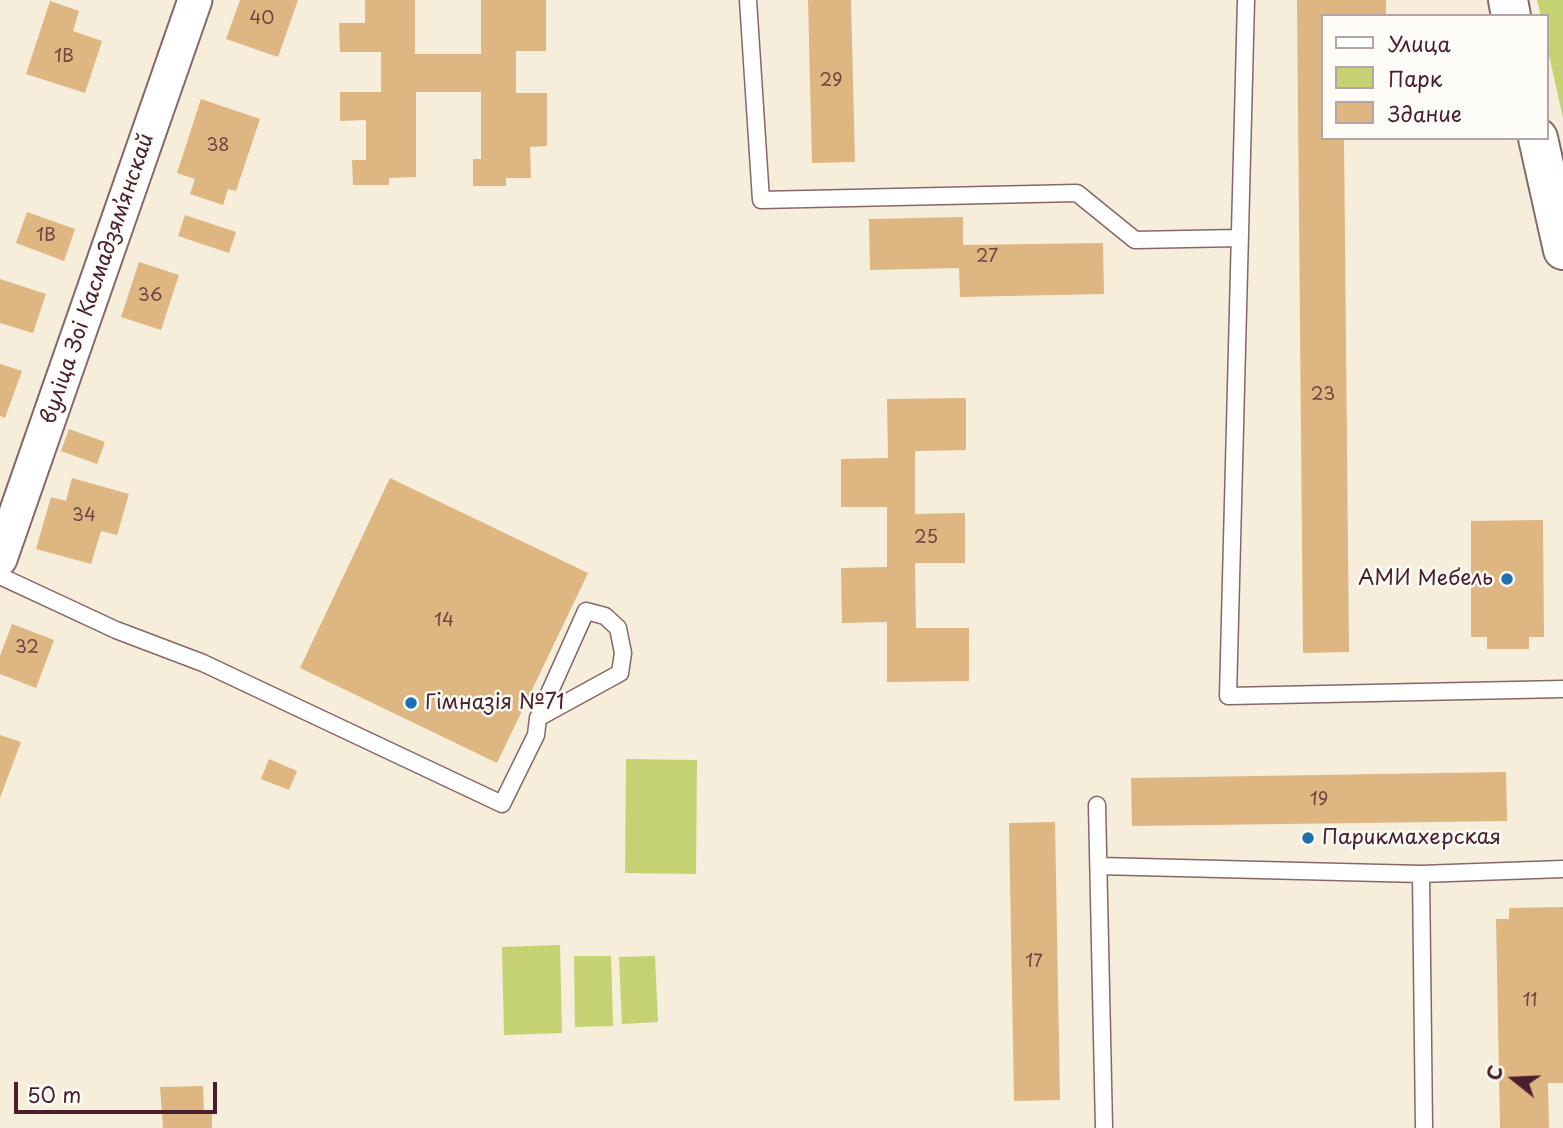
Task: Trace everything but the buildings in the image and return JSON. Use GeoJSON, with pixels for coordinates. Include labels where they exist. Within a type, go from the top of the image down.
{"type":"FeatureCollection","features":[{"type":"Feature","properties":{"kind":"street","name":"вуліца Зоі Касмадзямʼянскай"},"geometry":{"type":"LineString","coordinates":[[0,559],[195,0]]}},
{"type":"Feature","properties":{"kind":"street"},"geometry":{"type":"LineString","coordinates":[[1538,140],[1563,250]]}},
{"type":"Feature","properties":{"kind":"lane"},"geometry":{"type":"LineString","coordinates":[[748,0],[761,201],[1077,193],[1135,240],[1240,238]]}},
{"type":"Feature","properties":{"kind":"lane"},"geometry":{"type":"LineString","coordinates":[[1246,0],[1228,696],[1563,690]]}},
{"type":"Feature","properties":{"kind":"lane"},"geometry":{"type":"LineString","coordinates":[[0,576],[116,630],[203,663],[502,804],[536,735],[538,718],[586,611],[605,616],[618,628],[623,653],[620,673],[538,718]]}},
{"type":"Feature","properties":{"kind":"lane"},"geometry":{"type":"LineString","coordinates":[[1097,805],[1104,1128]]}},
{"type":"Feature","properties":{"kind":"lane"},"geometry":{"type":"LineString","coordinates":[[1099,866],[1421,874],[1563,869]]}},
{"type":"Feature","properties":{"kind":"lane"},"geometry":{"type":"LineString","coordinates":[[1421,874],[1424,1128]]}},
{"type":"Feature","properties":{"kind":"green space"},"geometry":{"type":"Polygon","coordinates":[[[1537,0],[1563,0],[1563,118],[1549,55],[1549,14],[1540,14],[1537,0]]]}},
{"type":"Feature","properties":{"kind":"green space"},"geometry":{"type":"Polygon","coordinates":[[[626,759],[697,760],[696,874],[625,873],[626,759]]]}},
{"type":"Feature","properties":{"kind":"green space"},"geometry":{"type":"Polygon","coordinates":[[[560,945],[562,1033],[504,1035],[502,947],[560,945]]]}},
{"type":"Feature","properties":{"kind":"green space"},"geometry":{"type":"Polygon","coordinates":[[[574,956],[611,956],[613,1026],[575,1027],[574,956]]]}},
{"type":"Feature","properties":{"kind":"green space"},"geometry":{"type":"Polygon","coordinates":[[[655,956],[658,1022],[622,1024],[619,957],[655,956]]]}},
{"type":"Feature","properties":{"kind":"place","name":"АМИ Мебель"},"geometry":{"type":"Point","coordinates":[1507,579]}},
{"type":"Feature","properties":{"kind":"place","name":"Гімназія №71"},"geometry":{"type":"Point","coordinates":[411,703]}},
{"type":"Feature","properties":{"kind":"place","name":"Парикмахерская"},"geometry":{"type":"Point","coordinates":[1308,838]}}]}
